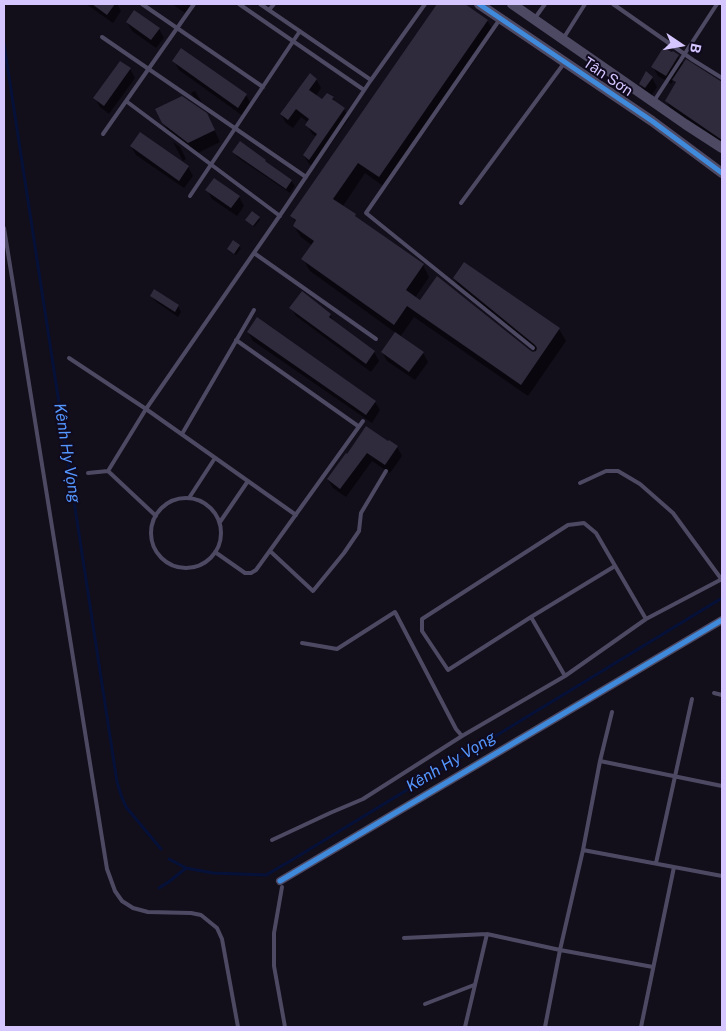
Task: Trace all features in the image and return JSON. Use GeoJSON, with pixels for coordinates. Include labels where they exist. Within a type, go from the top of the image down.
{"type":"FeatureCollection","features":[{"type":"Feature","properties":{"kind":"street","name":"Tân Sơn"},"geometry":{"type":"LineString","coordinates":[[479,4],[652,121],[722,173]]}},
{"type":"Feature","properties":{"kind":"street","name":"Tân Sơn"},"geometry":{"type":"LineString","coordinates":[[512,4],[722,148]]}},
{"type":"Feature","properties":{"kind":"street"},"geometry":{"type":"LineString","coordinates":[[652,121],[660,116],[657,105]]}},
{"type":"Feature","properties":{"kind":"street"},"geometry":{"type":"LineString","coordinates":[[676,138],[676,128],[679,125],[685,124]]}},
{"type":"Feature","properties":{"kind":"street"},"geometry":{"type":"LineString","coordinates":[[281,884],[722,620]]}},
{"type":"Feature","properties":{"kind":"lane"},"geometry":{"type":"LineString","coordinates":[[142,4],[263,87]]}},
{"type":"Feature","properties":{"kind":"lane"},"geometry":{"type":"LineString","coordinates":[[103,134],[194,4]]}},
{"type":"Feature","properties":{"kind":"lane"},"geometry":{"type":"LineString","coordinates":[[240,4],[364,90]]}},
{"type":"Feature","properties":{"kind":"lane"},"geometry":{"type":"LineString","coordinates":[[260,4],[371,80]]}},
{"type":"Feature","properties":{"kind":"lane"},"geometry":{"type":"LineString","coordinates":[[270,10],[274,4]]}},
{"type":"Feature","properties":{"kind":"lane"},"geometry":{"type":"LineString","coordinates":[[108,471],[146,409],[424,4]]}},
{"type":"Feature","properties":{"kind":"lane"},"geometry":{"type":"LineString","coordinates":[[535,19],[545,4]]}},
{"type":"Feature","properties":{"kind":"lane"},"geometry":{"type":"LineString","coordinates":[[563,39],[585,4]]}},
{"type":"Feature","properties":{"kind":"lane"},"geometry":{"type":"LineString","coordinates":[[613,4],[722,78]]}},
{"type":"Feature","properties":{"kind":"lane"},"geometry":{"type":"LineString","coordinates":[[657,105],[685,54],[716,4]]}},
{"type":"Feature","properties":{"kind":"lane"},"geometry":{"type":"LineString","coordinates":[[500,19],[366,212],[532,348]]}},
{"type":"Feature","properties":{"kind":"lane"},"geometry":{"type":"LineString","coordinates":[[190,196],[300,31]]}},
{"type":"Feature","properties":{"kind":"lane"},"geometry":{"type":"LineString","coordinates":[[102,37],[306,177]]}},
{"type":"Feature","properties":{"kind":"lane"},"geometry":{"type":"LineString","coordinates":[[461,203],[565,62]]}},
{"type":"Feature","properties":{"kind":"lane"},"geometry":{"type":"LineString","coordinates":[[126,101],[280,216]]}},
{"type":"Feature","properties":{"kind":"lane"},"geometry":{"type":"LineString","coordinates":[[4,228],[107,869],[115,891],[122,901],[133,908],[148,912],[202,916],[217,928],[222,939],[238,1027]]}},
{"type":"Feature","properties":{"kind":"lane"},"geometry":{"type":"LineString","coordinates":[[254,253],[376,339]]}},
{"type":"Feature","properties":{"kind":"lane"},"geometry":{"type":"LineString","coordinates":[[182,434],[254,310]]}},
{"type":"Feature","properties":{"kind":"lane"},"geometry":{"type":"LineString","coordinates":[[236,340],[358,426]]}},
{"type":"Feature","properties":{"kind":"lane"},"geometry":{"type":"LineString","coordinates":[[69,358],[146,409],[296,514]]}},
{"type":"Feature","properties":{"kind":"lane"},"geometry":{"type":"LineString","coordinates":[[215,552],[245,573],[251,573],[256,570],[363,421]]}},
{"type":"Feature","properties":{"kind":"lane"},"geometry":{"type":"LineString","coordinates":[[189,498],[215,458]]}},
{"type":"Feature","properties":{"kind":"lane"},"geometry":{"type":"LineString","coordinates":[[88,473],[108,471],[156,516]]}},
{"type":"Feature","properties":{"kind":"lane"},"geometry":{"type":"LineString","coordinates":[[270,551],[313,590],[344,553],[359,531],[361,513],[386,471]]}},
{"type":"Feature","properties":{"kind":"lane"},"geometry":{"type":"LineString","coordinates":[[272,840],[363,799],[462,736],[566,676],[646,619],[722,580],[673,513],[640,484],[618,471],[606,471],[580,484]]}},
{"type":"Feature","properties":{"kind":"lane"},"geometry":{"type":"LineString","coordinates":[[220,522],[248,481]]}},
{"type":"Feature","properties":{"kind":"lane"},"geometry":{"type":"LineString","coordinates":[[189,498],[206,504],[214,512],[220,522],[221,533],[215,552],[205,562],[195,567],[183,568],[172,565],[162,559],[152,538],[152,527],[156,516],[163,507],[173,500],[189,498]]}},
{"type":"Feature","properties":{"kind":"lane"},"geometry":{"type":"LineString","coordinates":[[615,566],[448,670],[422,631],[422,619],[568,524],[584,523],[596,533],[646,619]]}},
{"type":"Feature","properties":{"kind":"lane"},"geometry":{"type":"LineString","coordinates":[[302,643],[338,649],[395,612],[456,729],[462,736]]}},
{"type":"Feature","properties":{"kind":"lane"},"geometry":{"type":"LineString","coordinates":[[531,617],[566,676]]}},
{"type":"Feature","properties":{"kind":"lane"},"geometry":{"type":"LineString","coordinates":[[714,693],[722,695]]}},
{"type":"Feature","properties":{"kind":"lane"},"geometry":{"type":"LineString","coordinates":[[656,863],[692,699]]}},
{"type":"Feature","properties":{"kind":"lane"},"geometry":{"type":"LineString","coordinates":[[545,1027],[600,761],[612,712]]}},
{"type":"Feature","properties":{"kind":"lane"},"geometry":{"type":"LineString","coordinates":[[600,761],[722,786]]}},
{"type":"Feature","properties":{"kind":"lane"},"geometry":{"type":"LineString","coordinates":[[583,850],[722,876],[722,868]]}},
{"type":"Feature","properties":{"kind":"lane"},"geometry":{"type":"LineString","coordinates":[[641,1027],[674,867]]}},
{"type":"Feature","properties":{"kind":"lane"},"geometry":{"type":"LineString","coordinates":[[281,884],[274,933],[274,966],[284,1027]]}},
{"type":"Feature","properties":{"kind":"lane"},"geometry":{"type":"LineString","coordinates":[[465,1027],[487,934]]}},
{"type":"Feature","properties":{"kind":"lane"},"geometry":{"type":"LineString","coordinates":[[404,938],[487,934],[653,967]]}},
{"type":"Feature","properties":{"kind":"lane"},"geometry":{"type":"LineString","coordinates":[[425,1004],[474,985]]}},
{"type":"Feature","properties":{"kind":"building"},"geometry":{"type":"Polygon","coordinates":[[[92,4],[115,4],[107,15],[92,4]]]}},
{"type":"Feature","properties":{"kind":"building"},"geometry":{"type":"Polygon","coordinates":[[[437,4],[465,4],[488,20],[379,177],[358,163],[333,199],[424,264],[406,290],[420,300],[437,276],[531,351],[536,351],[535,345],[453,278],[464,262],[560,328],[521,385],[407,306],[394,325],[301,259],[314,241],[293,226],[296,220],[290,216],[437,4]]]}},
{"type":"Feature","properties":{"kind":"building"},"geometry":{"type":"Polygon","coordinates":[[[134,10],[160,28],[151,40],[126,22],[134,10]]]}},
{"type":"Feature","properties":{"kind":"building"},"geometry":{"type":"Polygon","coordinates":[[[181,48],[247,94],[238,108],[172,61],[181,48]]]}},
{"type":"Feature","properties":{"kind":"building"},"geometry":{"type":"Polygon","coordinates":[[[663,48],[679,55],[666,76],[651,67],[663,48]]]}},
{"type":"Feature","properties":{"kind":"building"},"geometry":{"type":"Polygon","coordinates":[[[686,59],[722,82],[722,140],[665,101],[676,82],[672,80],[686,59]]]}},
{"type":"Feature","properties":{"kind":"building"},"geometry":{"type":"Polygon","coordinates":[[[120,61],[131,68],[104,106],[93,98],[120,61]]]}},
{"type":"Feature","properties":{"kind":"building"},"geometry":{"type":"Polygon","coordinates":[[[646,71],[653,77],[645,88],[639,84],[646,71]]]}},
{"type":"Feature","properties":{"kind":"building"},"geometry":{"type":"Polygon","coordinates":[[[310,73],[317,79],[309,90],[322,99],[327,93],[345,108],[309,160],[303,155],[317,134],[305,125],[309,119],[296,109],[288,120],[280,114],[310,73]]]}},
{"type":"Feature","properties":{"kind":"building"},"geometry":{"type":"Polygon","coordinates":[[[182,96],[207,113],[215,130],[188,143],[162,123],[155,109],[182,96]]]}},
{"type":"Feature","properties":{"kind":"building"},"geometry":{"type":"Polygon","coordinates":[[[140,132],[189,166],[179,181],[130,146],[140,132]]]}},
{"type":"Feature","properties":{"kind":"building"},"geometry":{"type":"Polygon","coordinates":[[[240,141],[292,180],[286,189],[232,152],[240,141]]]}},
{"type":"Feature","properties":{"kind":"building"},"geometry":{"type":"Polygon","coordinates":[[[214,178],[240,196],[231,208],[205,190],[214,178]]]}},
{"type":"Feature","properties":{"kind":"building"},"geometry":{"type":"Polygon","coordinates":[[[252,211],[260,217],[253,226],[245,220],[252,211]]]}},
{"type":"Feature","properties":{"kind":"building"},"geometry":{"type":"Polygon","coordinates":[[[233,240],[240,245],[234,254],[227,249],[233,240]]]}},
{"type":"Feature","properties":{"kind":"building"},"geometry":{"type":"Polygon","coordinates":[[[154,289],[179,305],[175,312],[150,296],[154,289]]]}},
{"type":"Feature","properties":{"kind":"building"},"geometry":{"type":"Polygon","coordinates":[[[302,291],[331,314],[329,317],[375,351],[366,364],[289,308],[302,291]]]}},
{"type":"Feature","properties":{"kind":"building"},"geometry":{"type":"Polygon","coordinates":[[[257,317],[376,401],[366,415],[247,332],[257,317]]]}},
{"type":"Feature","properties":{"kind":"building"},"geometry":{"type":"Polygon","coordinates":[[[395,332],[424,352],[409,372],[381,352],[395,332]]]}},
{"type":"Feature","properties":{"kind":"building"},"geometry":{"type":"Polygon","coordinates":[[[366,426],[398,446],[385,465],[367,453],[340,489],[327,479],[366,426]]]}},
{"type":"Feature","properties":{"kind":"waterway","name":"Kênh Hy Vọng"},"geometry":{"type":"LineString","coordinates":[[4,44],[117,782],[126,807],[161,849]]}},
{"type":"Feature","properties":{"kind":"waterway","name":"Kênh Hy Vọng"},"geometry":{"type":"LineString","coordinates":[[169,859],[186,868],[213,873],[266,875],[722,598]]}},
{"type":"Feature","properties":{"kind":"waterway"},"geometry":{"type":"LineString","coordinates":[[159,888],[186,868]]}},
{"type":"Feature","properties":{"kind":"cycle path"},"geometry":{"type":"LineString","coordinates":[[479,4],[652,121],[722,173]]}},
{"type":"Feature","properties":{"kind":"cycle path"},"geometry":{"type":"LineString","coordinates":[[280,881],[722,620]]}}]}
